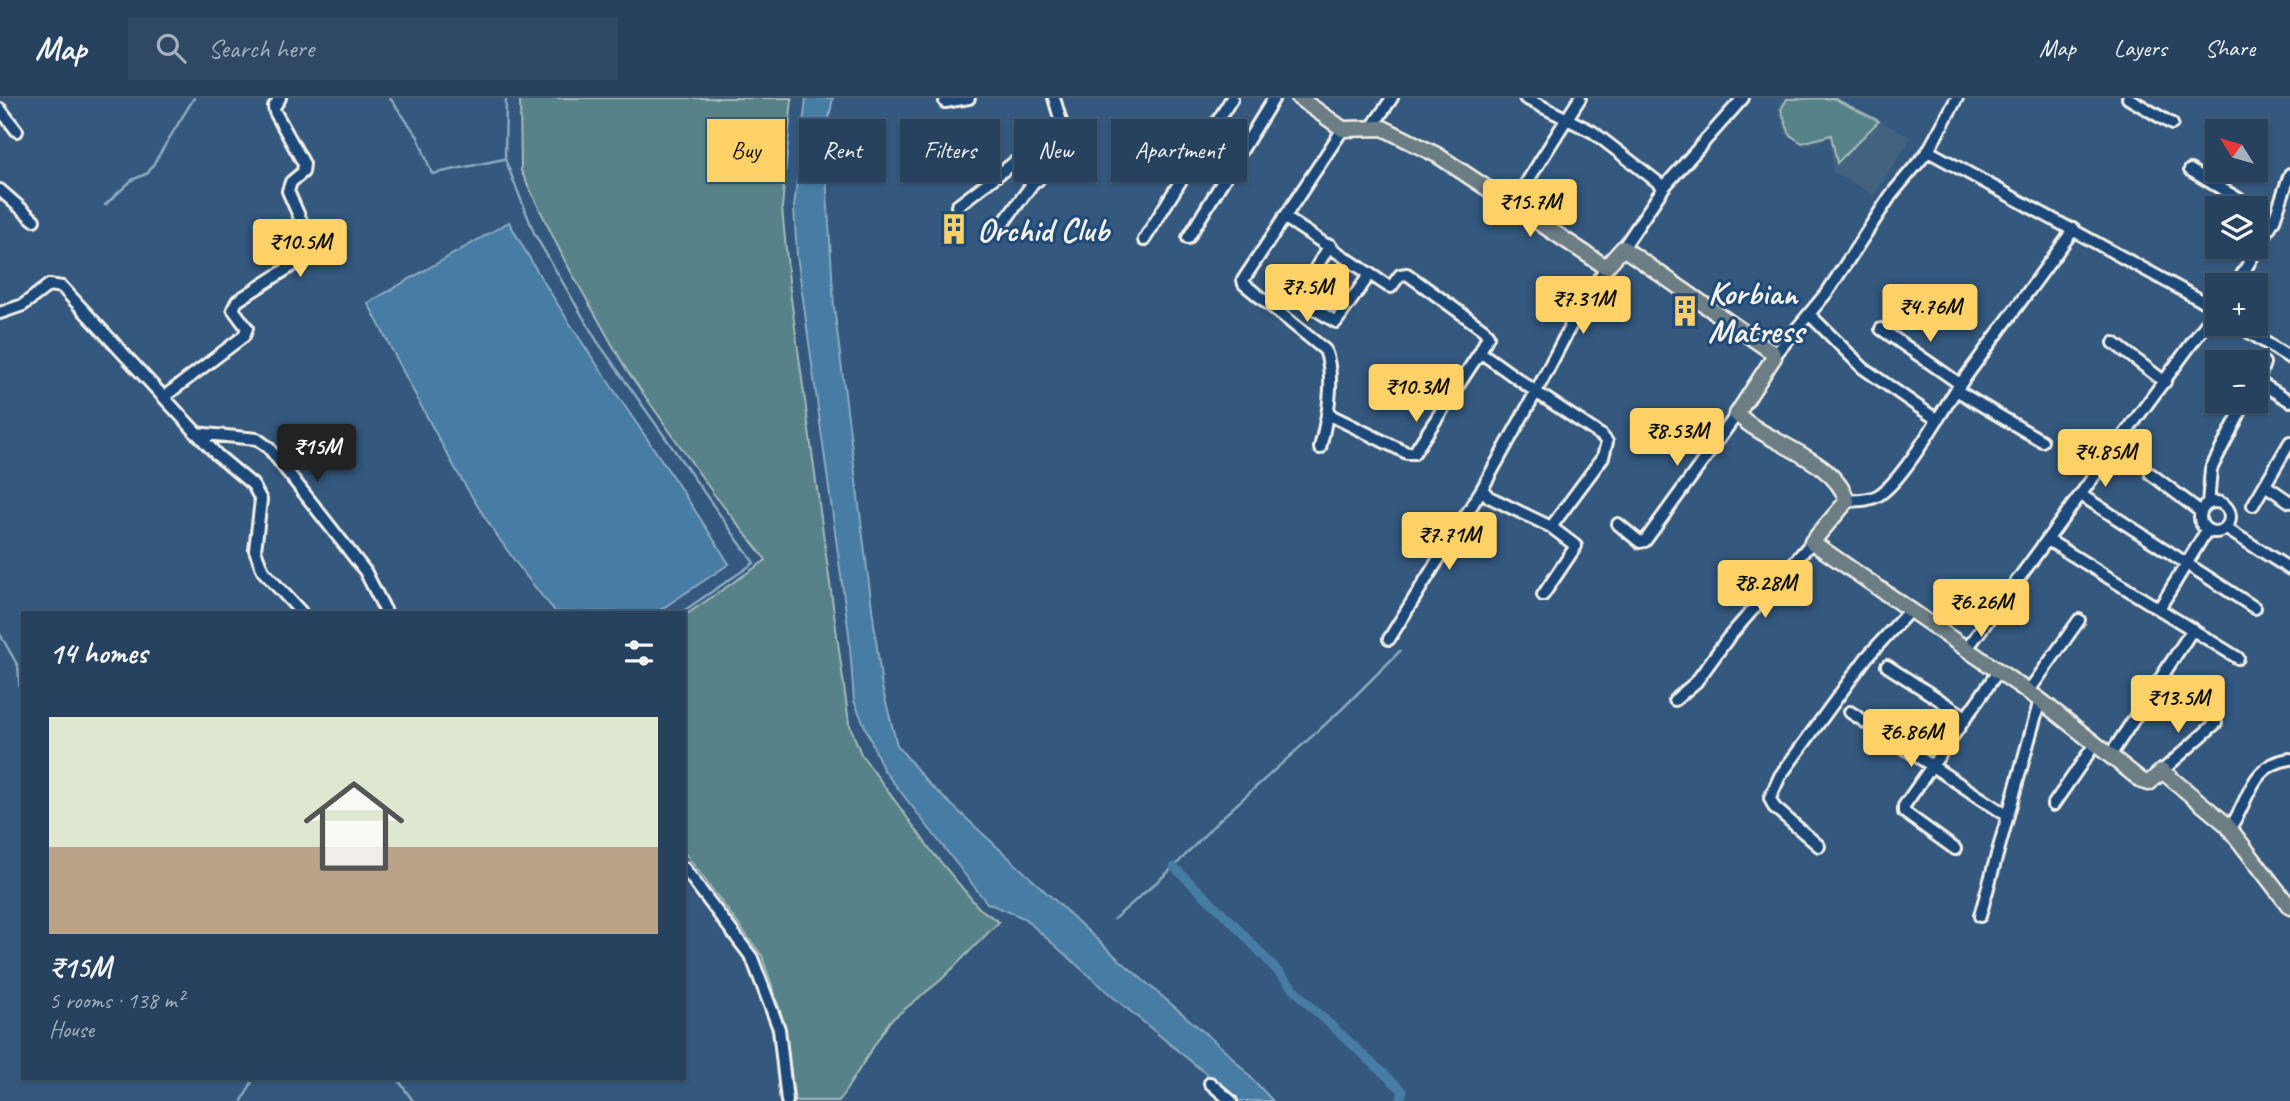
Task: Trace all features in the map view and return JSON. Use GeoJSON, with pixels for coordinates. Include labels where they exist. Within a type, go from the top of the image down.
{"type":"FeatureCollection","features":[{"type":"Feature","properties":{"kind":"main road"},"geometry":{"type":"LineString","coordinates":[[1299,98],[1343,129],[1372,127],[1393,131],[1426,149],[1606,267],[1623,248],[1775,355],[1737,414],[1801,454],[1843,486],[1847,501],[1812,542],[1911,609],[1997,673],[2034,696],[2111,754],[2143,782],[2148,783],[2162,771],[2229,829],[2290,907]]}},
{"type":"Feature","properties":{"kind":"street"},"geometry":{"type":"LineString","coordinates":[[165,396],[244,336],[247,328],[233,309],[237,301],[311,252],[313,244],[288,191],[291,182],[303,172],[304,164],[275,112],[274,107],[280,98]]}},
{"type":"Feature","properties":{"kind":"street"},"geometry":{"type":"LineString","coordinates":[[945,102],[969,98]]}},
{"type":"Feature","properties":{"kind":"street"},"geometry":{"type":"LineString","coordinates":[[1054,98],[1060,119]]}},
{"type":"Feature","properties":{"kind":"street"},"geometry":{"type":"LineString","coordinates":[[1144,240],[1232,98]]}},
{"type":"Feature","properties":{"kind":"street"},"geometry":{"type":"LineString","coordinates":[[1188,238],[1274,98]]}},
{"type":"Feature","properties":{"kind":"street"},"geometry":{"type":"LineString","coordinates":[[1372,127],[1392,98]]}},
{"type":"Feature","properties":{"kind":"street"},"geometry":{"type":"LineString","coordinates":[[1525,98],[1593,132],[1664,187]]}},
{"type":"Feature","properties":{"kind":"street"},"geometry":{"type":"LineString","coordinates":[[1513,204],[1580,98]]}},
{"type":"Feature","properties":{"kind":"street"},"geometry":{"type":"LineString","coordinates":[[1623,248],[1664,187],[1743,98]]}},
{"type":"Feature","properties":{"kind":"street"},"geometry":{"type":"LineString","coordinates":[[1775,355],[1828,291],[1891,195],[1928,151],[1957,98]]}},
{"type":"Feature","properties":{"kind":"street"},"geometry":{"type":"LineString","coordinates":[[2128,98],[2172,124]]}},
{"type":"Feature","properties":{"kind":"street"},"geometry":{"type":"LineString","coordinates":[[0,108],[17,131]]}},
{"type":"Feature","properties":{"kind":"street"},"geometry":{"type":"LineString","coordinates":[[1320,448],[1328,414],[1328,363],[1325,350],[1244,285],[1243,279],[1343,129]]}},
{"type":"Feature","properties":{"kind":"street"},"geometry":{"type":"LineString","coordinates":[[1928,151],[2205,303]]}},
{"type":"Feature","properties":{"kind":"street"},"geometry":{"type":"LineString","coordinates":[[957,206],[1014,163]]}},
{"type":"Feature","properties":{"kind":"street"},"geometry":{"type":"LineString","coordinates":[[2190,170],[2233,196]]}},
{"type":"Feature","properties":{"kind":"street"},"geometry":{"type":"LineString","coordinates":[[2243,273],[2274,220],[2290,174]]}},
{"type":"Feature","properties":{"kind":"street"},"geometry":{"type":"LineString","coordinates":[[996,233],[1036,182]]}},
{"type":"Feature","properties":{"kind":"street"},"geometry":{"type":"LineString","coordinates":[[0,190],[34,220]]}},
{"type":"Feature","properties":{"kind":"street"},"geometry":{"type":"LineString","coordinates":[[1283,217],[1391,287],[1400,275],[1407,274],[1487,333],[1480,352],[1418,450],[1411,454],[1328,414]]}},
{"type":"Feature","properties":{"kind":"street"},"geometry":{"type":"LineString","coordinates":[[2268,217],[2274,220]]}},
{"type":"Feature","properties":{"kind":"street"},"geometry":{"type":"LineString","coordinates":[[1847,501],[1872,499],[1882,494],[2074,229]]}},
{"type":"Feature","properties":{"kind":"street"},"geometry":{"type":"LineString","coordinates":[[1330,246],[1300,295],[1301,301],[1336,323],[1370,274]]}},
{"type":"Feature","properties":{"kind":"street"},"geometry":{"type":"LineString","coordinates":[[1389,639],[1482,489],[1570,327],[1606,267]]}},
{"type":"Feature","properties":{"kind":"street"},"geometry":{"type":"LineString","coordinates":[[0,322],[5,311],[35,298],[50,285],[62,287],[165,396],[195,433],[257,493],[262,510],[255,550],[263,571],[300,611]]}},
{"type":"Feature","properties":{"kind":"street"},"geometry":{"type":"LineString","coordinates":[[1809,314],[1863,368],[1936,419]]}},
{"type":"Feature","properties":{"kind":"street"},"geometry":{"type":"LineString","coordinates":[[1966,650],[2205,326]]}},
{"type":"Feature","properties":{"kind":"street"},"geometry":{"type":"LineString","coordinates":[[1881,329],[1958,387],[2042,441]]}},
{"type":"Feature","properties":{"kind":"street"},"geometry":{"type":"LineString","coordinates":[[2248,336],[2269,356],[2290,358]]}},
{"type":"Feature","properties":{"kind":"street"},"geometry":{"type":"LineString","coordinates":[[2113,343],[2165,382]]}},
{"type":"Feature","properties":{"kind":"street"},"geometry":{"type":"LineString","coordinates":[[1480,352],[1607,442],[1603,457],[1551,527]]}},
{"type":"Feature","properties":{"kind":"street"},"geometry":{"type":"LineString","coordinates":[[2268,390],[2290,401]]}},
{"type":"Feature","properties":{"kind":"street"},"geometry":{"type":"LineString","coordinates":[[2204,508],[2217,502],[2226,506],[2230,520],[2225,528],[2217,532],[2207,530],[2201,522],[2211,469],[2240,413]]}},
{"type":"Feature","properties":{"kind":"street"},"geometry":{"type":"LineString","coordinates":[[1618,524],[1640,542],[1645,541],[1737,414]]}},
{"type":"Feature","properties":{"kind":"street"},"geometry":{"type":"LineString","coordinates":[[195,433],[257,439],[268,447],[365,571],[385,611]]}},
{"type":"Feature","properties":{"kind":"street"},"geometry":{"type":"LineString","coordinates":[[2253,506],[2290,442]]}},
{"type":"Feature","properties":{"kind":"street"},"geometry":{"type":"LineString","coordinates":[[2151,474],[2204,508]]}},
{"type":"Feature","properties":{"kind":"street"},"geometry":{"type":"LineString","coordinates":[[2265,485],[2290,502]]}},
{"type":"Feature","properties":{"kind":"street"},"geometry":{"type":"LineString","coordinates":[[1482,489],[1489,497],[1551,527],[1574,543],[1576,548],[1543,595]]}},
{"type":"Feature","properties":{"kind":"street"},"geometry":{"type":"LineString","coordinates":[[2081,495],[2255,608]]}},
{"type":"Feature","properties":{"kind":"street"},"geometry":{"type":"LineString","coordinates":[[2225,528],[2290,569]]}},
{"type":"Feature","properties":{"kind":"street"},"geometry":{"type":"LineString","coordinates":[[2160,607],[2207,530]]}},
{"type":"Feature","properties":{"kind":"street"},"geometry":{"type":"LineString","coordinates":[[2048,540],[2160,607],[2238,658]]}},
{"type":"Feature","properties":{"kind":"street"},"geometry":{"type":"LineString","coordinates":[[1675,700],[1696,682],[1728,638],[1812,542]]}},
{"type":"Feature","properties":{"kind":"street"},"geometry":{"type":"LineString","coordinates":[[1819,846],[1774,807],[1770,798],[1780,776],[1867,657],[1911,609]]}},
{"type":"Feature","properties":{"kind":"street"},"geometry":{"type":"LineString","coordinates":[[1980,916],[2008,816],[2034,696],[2080,621]]}},
{"type":"Feature","properties":{"kind":"street"},"geometry":{"type":"LineString","coordinates":[[2111,754],[2193,629]]}},
{"type":"Feature","properties":{"kind":"street"},"geometry":{"type":"LineString","coordinates":[[1886,666],[1966,717]]}},
{"type":"Feature","properties":{"kind":"street"},"geometry":{"type":"LineString","coordinates":[[1955,849],[1903,809],[1997,673]]}},
{"type":"Feature","properties":{"kind":"street"},"geometry":{"type":"LineString","coordinates":[[1850,712],[2008,816]]}},
{"type":"Feature","properties":{"kind":"street"},"geometry":{"type":"LineString","coordinates":[[2162,771],[2216,723]]}},
{"type":"Feature","properties":{"kind":"street"},"geometry":{"type":"LineString","coordinates":[[2053,805],[2095,744]]}},
{"type":"Feature","properties":{"kind":"street"},"geometry":{"type":"LineString","coordinates":[[2229,829],[2241,812],[2256,777],[2268,765],[2290,759]]}},
{"type":"Feature","properties":{"kind":"street"},"geometry":{"type":"LineString","coordinates":[[686,871],[752,958],[779,1029],[787,1101]]}},
{"type":"Feature","properties":{"kind":"street"},"geometry":{"type":"LineString","coordinates":[[1210,1083],[1231,1101]]}},
{"type":"Feature","properties":{"kind":"shaded area"},"geometry":{"type":"Polygon","coordinates":[[[806,98],[833,98],[829,119],[804,119],[806,98]]]}},
{"type":"Feature","properties":{"kind":"shaded area"},"geometry":{"type":"Polygon","coordinates":[[[1784,98],[1839,98],[1911,138],[1874,195],[1833,172],[1830,138],[1805,146],[1786,135],[1778,109],[1784,98]]]}},
{"type":"Feature","properties":{"kind":"shaded area"},"geometry":{"type":"Polygon","coordinates":[[[799,162],[799,182],[826,182],[834,307],[882,687],[897,745],[928,783],[1115,956],[1227,1052],[1273,1101],[1239,1101],[1113,997],[1024,918],[987,903],[883,769],[854,701],[849,634],[797,255],[794,208],[799,162]]]}},
{"type":"Feature","properties":{"kind":"shaded area"},"geometry":{"type":"Polygon","coordinates":[[[509,222],[588,352],[729,564],[658,611],[555,611],[500,541],[476,503],[368,303],[509,222]]]}},
{"type":"Feature","properties":{"kind":"green space"},"geometry":{"type":"Polygon","coordinates":[[[520,98],[792,98],[785,175],[785,119],[707,119],[707,182],[784,182],[782,208],[790,291],[849,723],[861,754],[933,853],[979,908],[999,922],[941,980],[890,1021],[839,1101],[795,1101],[784,1023],[762,956],[686,855],[686,615],[766,560],[713,493],[626,369],[565,261],[521,171],[520,98]]]}},
{"type":"Feature","properties":{"kind":"green space"},"geometry":{"type":"Polygon","coordinates":[[[1833,98],[1879,121],[1837,163],[1831,135],[1802,143],[1790,135],[1781,109],[1787,99],[1833,98]]]}},
{"type":"Feature","properties":{"kind":"waterway"},"geometry":{"type":"LineString","coordinates":[[105,205],[132,180],[148,173],[194,98]]}},
{"type":"Feature","properties":{"kind":"waterway"},"geometry":{"type":"LineString","coordinates":[[390,98],[418,137],[432,174],[504,159]]}},
{"type":"Feature","properties":{"kind":"waterway"},"geometry":{"type":"LineString","coordinates":[[506,98],[505,159],[535,235],[597,341],[754,563],[683,611]]}},
{"type":"Feature","properties":{"kind":"waterway"},"geometry":{"type":"LineString","coordinates":[[0,634],[18,666],[21,707]]}},
{"type":"Feature","properties":{"kind":"waterway"},"geometry":{"type":"LineString","coordinates":[[1114,919],[1174,867],[1217,822],[1340,711],[1400,651]]}},
{"type":"Feature","properties":{"kind":"waterway"},"geometry":{"type":"LineString","coordinates":[[1174,867],[1230,920],[1310,1006],[1403,1091],[1400,1101]]}},
{"type":"Feature","properties":{"kind":"waterway"},"geometry":{"type":"LineString","coordinates":[[242,1101],[253,1080]]}},
{"type":"Feature","properties":{"kind":"waterway"},"geometry":{"type":"LineString","coordinates":[[398,1080],[413,1101]]}},
{"type":"Feature","properties":{"kind":"place","name":"Orchid Club"},"geometry":{"type":"Point","coordinates":[954,229]}},
{"type":"Feature","properties":{"kind":"place","name":"Korbian Matress"},"geometry":{"type":"Point","coordinates":[1685,311]}}]}
